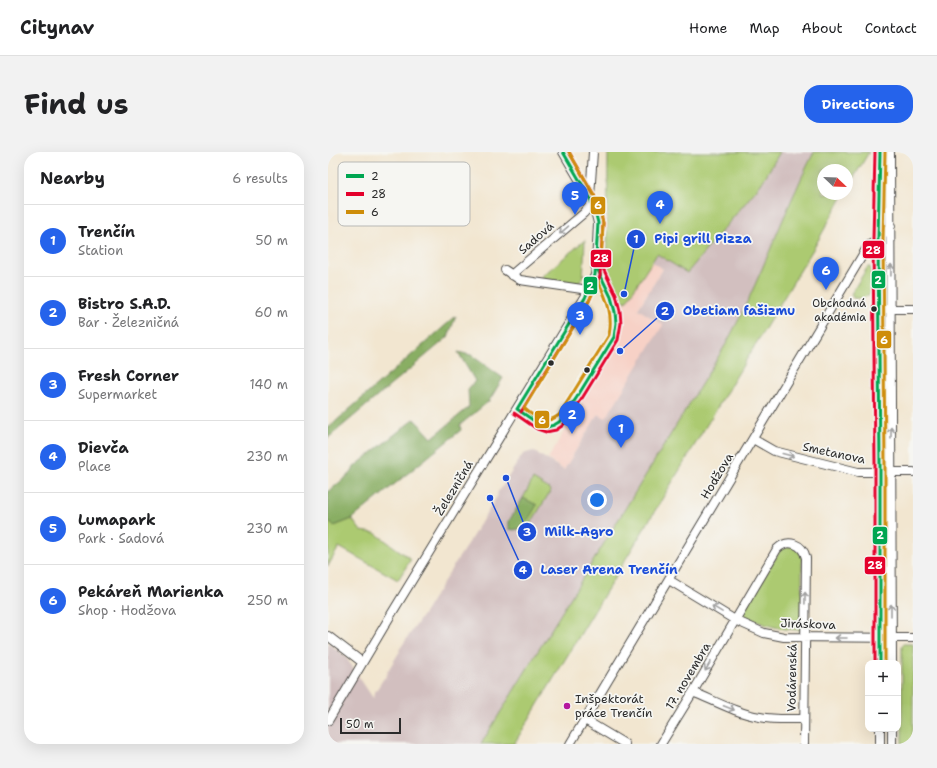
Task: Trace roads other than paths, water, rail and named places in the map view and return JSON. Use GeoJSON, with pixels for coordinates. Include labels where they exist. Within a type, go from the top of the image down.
{"type":"FeatureCollection","features":[{"type":"Feature","properties":{"kind":"street"},"geometry":{"type":"LineString","coordinates":[[563,152],[591,200]]}},
{"type":"Feature","properties":{"kind":"street"},"geometry":{"type":"LineString","coordinates":[[591,200],[593,152]]}},
{"type":"Feature","properties":{"kind":"street"},"geometry":{"type":"LineString","coordinates":[[880,152],[878,239],[880,660]]}},
{"type":"Feature","properties":{"kind":"street"},"geometry":{"type":"LineString","coordinates":[[890,152],[892,660]]}},
{"type":"Feature","properties":{"kind":"street","name":"Železničná"},"geometry":{"type":"LineString","coordinates":[[328,721],[362,662],[588,292],[595,275],[598,222],[591,200]]}},
{"type":"Feature","properties":{"kind":"street","name":"Sadová"},"geometry":{"type":"LineString","coordinates":[[588,292],[582,289],[520,280],[508,273],[584,213],[591,200]]}},
{"type":"Feature","properties":{"kind":"street","name":"Hodžova"},"geometry":{"type":"LineString","coordinates":[[570,744],[868,246],[878,239],[891,226]]}},
{"type":"Feature","properties":{"kind":"street"},"geometry":{"type":"LineString","coordinates":[[517,410],[540,425],[547,427],[559,422],[577,397],[614,337],[616,323],[615,312],[611,297],[596,266]]}},
{"type":"Feature","properties":{"kind":"street"},"geometry":{"type":"LineString","coordinates":[[879,309],[913,309]]}},
{"type":"Feature","properties":{"kind":"street","name":"Smetanova"},"geometry":{"type":"LineString","coordinates":[[753,439],[774,451],[858,472],[913,472]]}},
{"type":"Feature","properties":{"kind":"street","name":"17. novembra"},"geometry":{"type":"LineString","coordinates":[[661,744],[780,545],[790,543],[798,546],[806,558],[804,637]]}},
{"type":"Feature","properties":{"kind":"street","name":"Jiráskova"},"geometry":{"type":"LineString","coordinates":[[669,580],[735,620],[764,633],[784,637],[913,638]]}},
{"type":"Feature","properties":{"kind":"street"},"geometry":{"type":"LineString","coordinates":[[328,636],[362,662]]}},
{"type":"Feature","properties":{"kind":"street","name":"Vodárenská"},"geometry":{"type":"LineString","coordinates":[[804,637],[804,744]]}},
{"type":"Feature","properties":{"kind":"street","name":"Vodárenská"},"geometry":{"type":"LineString","coordinates":[[693,692],[742,713],[760,717],[803,719]]}},
{"type":"Feature","properties":{"kind":"street"},"geometry":{"type":"LineString","coordinates":[[584,720],[625,744]]}},
{"type":"Feature","properties":{"kind":"street"},"geometry":{"type":"LineString","coordinates":[[880,732],[880,744]]}},
{"type":"Feature","properties":{"kind":"street"},"geometry":{"type":"LineString","coordinates":[[892,732],[892,744]]}},
{"type":"Feature","properties":{"kind":"place","name":"Lumapark"},"geometry":{"type":"Point","coordinates":[575,215]}},
{"type":"Feature","properties":{"kind":"place","name":"Dievča"},"geometry":{"type":"Point","coordinates":[660,224]}},
{"type":"Feature","properties":{"kind":"place","name":"Pekáreň Marienka"},"geometry":{"type":"Point","coordinates":[826,290]}},
{"type":"Feature","properties":{"kind":"place","name":"Pipi grill Pizza"},"geometry":{"type":"Point","coordinates":[624,294]}},
{"type":"Feature","properties":{"kind":"place","name":"Obchodná akadémia"},"geometry":{"type":"Point","coordinates":[874,309]}},
{"type":"Feature","properties":{"kind":"place","name":"Fresh Corner"},"geometry":{"type":"Point","coordinates":[580,335]}},
{"type":"Feature","properties":{"kind":"place","name":"Obetiam fašizmu"},"geometry":{"type":"Point","coordinates":[620,351]}},
{"type":"Feature","properties":{"kind":"place","name":"Bistro S.A.D."},"geometry":{"type":"Point","coordinates":[572,434]}},
{"type":"Feature","properties":{"kind":"place","name":"Trenčín"},"geometry":{"type":"Point","coordinates":[621,448]}},
{"type":"Feature","properties":{"kind":"place","name":"Milk-Agro"},"geometry":{"type":"Point","coordinates":[506,478]}},
{"type":"Feature","properties":{"kind":"place","name":"Laser Arena Trenčín"},"geometry":{"type":"Point","coordinates":[490,498]}},
{"type":"Feature","properties":{"kind":"place","name":"Inšpektorát práce Trenčín"},"geometry":{"type":"Point","coordinates":[567,706]}}]}
